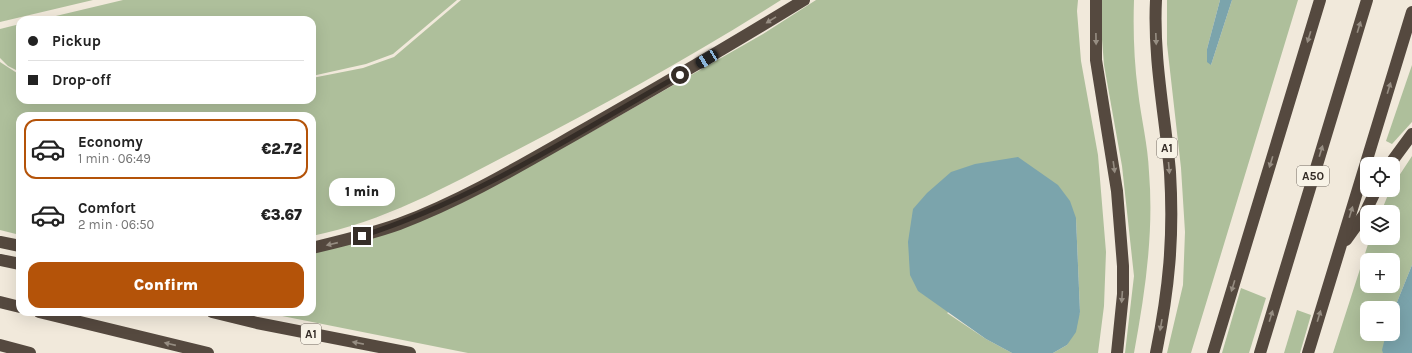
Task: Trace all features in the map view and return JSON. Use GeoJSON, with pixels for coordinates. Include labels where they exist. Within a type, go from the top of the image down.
{"type":"FeatureCollection","features":[{"type":"Feature","properties":{"kind":"highway"},"geometry":{"type":"LineString","coordinates":[[316,247],[349,240],[400,224],[446,204],[500,176],[680,75],[804,0]]}},
{"type":"Feature","properties":{"kind":"highway"},"geometry":{"type":"LineString","coordinates":[[1096,0],[1096,60],[1117,191],[1123,266],[1123,294],[1117,353]]}},
{"type":"Feature","properties":{"kind":"highway","name":"A1"},"geometry":{"type":"LineString","coordinates":[[1156,0],[1156,46],[1168,153],[1172,227],[1167,290],[1156,353]]}},
{"type":"Feature","properties":{"kind":"highway"},"geometry":{"type":"LineString","coordinates":[[1213,353],[1320,0]]}},
{"type":"Feature","properties":{"kind":"highway","name":"A50"},"geometry":{"type":"LineString","coordinates":[[1260,353],[1367,0]]}},
{"type":"Feature","properties":{"kind":"highway"},"geometry":{"type":"LineString","coordinates":[[1308,353],[1412,12]]}},
{"type":"Feature","properties":{"kind":"highway"},"geometry":{"type":"LineString","coordinates":[[1395,157],[1412,134]]}},
{"type":"Feature","properties":{"kind":"highway"},"geometry":{"type":"LineString","coordinates":[[1339,249],[1364,215],[1373,197]]}},
{"type":"Feature","properties":{"kind":"highway"},"geometry":{"type":"LineString","coordinates":[[0,242],[16,245]]}},
{"type":"Feature","properties":{"kind":"highway"},"geometry":{"type":"LineString","coordinates":[[0,260],[16,263]]}},
{"type":"Feature","properties":{"kind":"highway"},"geometry":{"type":"LineString","coordinates":[[0,302],[16,306]]}},
{"type":"Feature","properties":{"kind":"highway"},"geometry":{"type":"LineString","coordinates":[[55,316],[208,353]]}},
{"type":"Feature","properties":{"kind":"highway","name":"A1"},"geometry":{"type":"LineString","coordinates":[[228,316],[410,353]]}},
{"type":"Feature","properties":{"kind":"highway"},"geometry":{"type":"LineString","coordinates":[[0,345],[30,353]]}},
{"type":"Feature","properties":{"kind":"green space"},"geometry":{"type":"Polygon","coordinates":[[[0,0],[93,0],[25,16],[16,16],[16,18],[0,22],[0,0]]]}},
{"type":"Feature","properties":{"kind":"green space"},"geometry":{"type":"Polygon","coordinates":[[[123,0],[457,0],[393,54],[366,64],[316,75],[316,16],[56,16],[123,0]]]}},
{"type":"Feature","properties":{"kind":"green space"},"geometry":{"type":"Polygon","coordinates":[[[461,0],[781,0],[650,78],[466,177],[391,212],[365,222],[316,235],[316,112],[16,112],[16,234],[0,230],[0,62],[16,72],[16,104],[316,104],[316,77],[363,68],[394,57],[461,0]]]}},
{"type":"Feature","properties":{"kind":"green space"},"geometry":{"type":"Polygon","coordinates":[[[816,0],[1078,0],[1077,11],[1081,61],[1098,155],[1106,252],[1104,306],[1098,353],[1053,353],[1067,345],[1080,312],[1076,218],[947,313],[986,339],[1012,353],[468,353],[282,316],[316,316],[316,252],[358,241],[593,131],[763,34],[816,0]]]}},
{"type":"Feature","properties":{"kind":"green space"},"geometry":{"type":"Polygon","coordinates":[[[1102,0],[1134,0],[1136,68],[1139,101],[1148,162],[1150,218],[1148,263],[1134,353],[1125,353],[1134,276],[1122,166],[1104,65],[1100,14],[1102,0]]]}},
{"type":"Feature","properties":{"kind":"green space"},"geometry":{"type":"Polygon","coordinates":[[[1167,0],[1220,0],[1207,49],[1211,65],[1232,0],[1298,0],[1191,353],[1167,353],[1183,285],[1185,232],[1181,168],[1167,44],[1167,0]]]}},
{"type":"Feature","properties":{"kind":"green space"},"geometry":{"type":"Polygon","coordinates":[[[16,25],[16,70],[8,66],[0,58],[0,29],[16,25]]]}},
{"type":"Feature","properties":{"kind":"green space"},"geometry":{"type":"Polygon","coordinates":[[[1412,65],[1412,122],[1392,144],[1386,141],[1412,65]]]}},
{"type":"Feature","properties":{"kind":"green space"},"geometry":{"type":"Polygon","coordinates":[[[1412,156],[1412,265],[1397,301],[1360,301],[1360,341],[1385,341],[1383,353],[1333,353],[1360,269],[1360,293],[1400,293],[1400,253],[1365,253],[1368,245],[1400,245],[1400,205],[1384,205],[1387,197],[1400,197],[1400,174],[1412,156]]]}},
{"type":"Feature","properties":{"kind":"green space"},"geometry":{"type":"Polygon","coordinates":[[[1241,288],[1266,298],[1249,353],[1222,353],[1241,288]]]}},
{"type":"Feature","properties":{"kind":"green space"},"geometry":{"type":"Polygon","coordinates":[[[1297,310],[1311,315],[1300,353],[1284,353],[1297,310]]]}},
{"type":"Feature","properties":{"kind":"water"},"geometry":{"type":"Polygon","coordinates":[[[1220,0],[1232,0],[1211,65],[1207,62],[1207,49],[1220,0]]]}},
{"type":"Feature","properties":{"kind":"water"},"geometry":{"type":"Polygon","coordinates":[[[1018,157],[1058,185],[1070,201],[1076,218],[1080,312],[1076,332],[1067,345],[1053,353],[1012,353],[986,339],[918,291],[910,275],[908,242],[913,209],[927,193],[951,172],[975,164],[1018,157]]]}},
{"type":"Feature","properties":{"kind":"water"},"geometry":{"type":"Polygon","coordinates":[[[1412,265],[1412,353],[1383,353],[1382,350],[1384,341],[1400,341],[1400,301],[1397,301],[1412,265]]]}},
{"type":"Feature","properties":{"kind":"route"},"geometry":{"type":"LineString","coordinates":[[362,236],[400,224],[446,204],[507,173],[680,75]]}}]}
